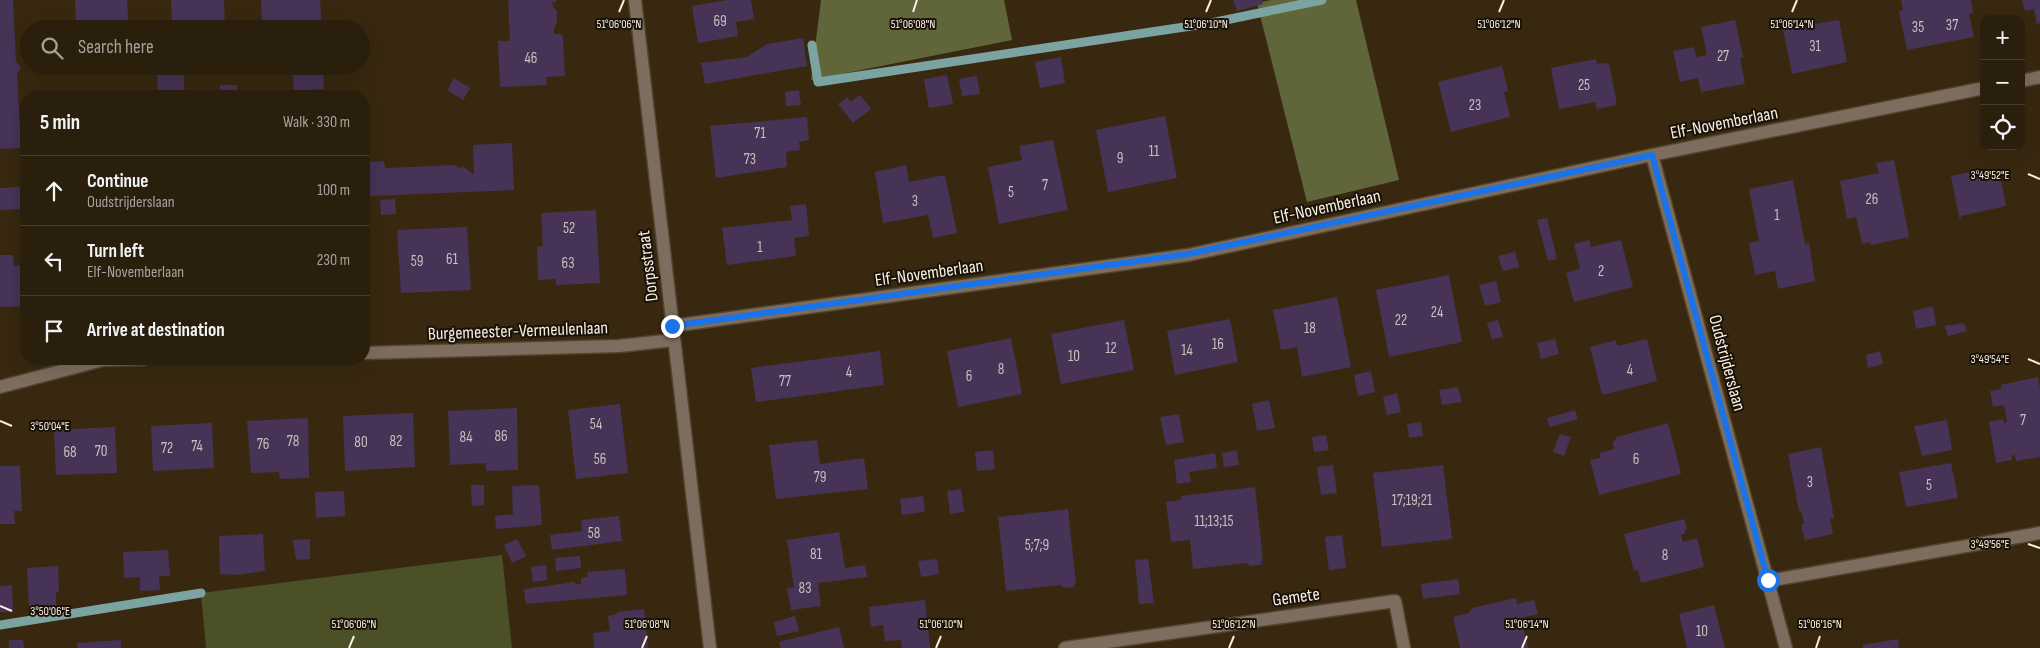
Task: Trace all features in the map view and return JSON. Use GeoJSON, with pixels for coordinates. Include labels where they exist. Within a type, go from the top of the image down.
{"type":"FeatureCollection","features":[{"type":"Feature","properties":{"kind":"street","name":"Dorpsstraat"},"geometry":{"type":"LineString","coordinates":[[635,0],[710,648]]}},
{"type":"Feature","properties":{"kind":"street"},"geometry":{"type":"LineString","coordinates":[[2025,80],[2040,77]]}},
{"type":"Feature","properties":{"kind":"street","name":"Elf-Novemberlaan"},"geometry":{"type":"LineString","coordinates":[[672,326],[1188,254],[1652,155],[1980,89]]}},
{"type":"Feature","properties":{"kind":"street","name":"Oudstrijderslaan"},"geometry":{"type":"LineString","coordinates":[[1652,155],[1786,648]]}},
{"type":"Feature","properties":{"kind":"street","name":"Burgemeester-Vermeulenlaan"},"geometry":{"type":"LineString","coordinates":[[370,353],[619,346],[674,340]]}},
{"type":"Feature","properties":{"kind":"street"},"geometry":{"type":"LineString","coordinates":[[0,387],[83,365]]}},
{"type":"Feature","properties":{"kind":"street"},"geometry":{"type":"LineString","coordinates":[[1768,580],[2040,533]]}},
{"type":"Feature","properties":{"kind":"street","name":"Gemete"},"geometry":{"type":"LineString","coordinates":[[1065,648],[1395,601],[1404,648]]}},
{"type":"Feature","properties":{"kind":"green space"},"geometry":{"type":"Polygon","coordinates":[[[821,0],[1004,0],[1012,40],[811,80],[821,0]]]}},
{"type":"Feature","properties":{"kind":"green space"},"geometry":{"type":"Polygon","coordinates":[[[1271,0],[1356,0],[1399,180],[1307,202],[1257,3],[1271,0]]]}},
{"type":"Feature","properties":{"kind":"green space"},"geometry":{"type":"Polygon","coordinates":[[[502,555],[512,648],[206,648],[201,593],[502,555]]]}},
{"type":"Feature","properties":{"kind":"building"},"geometry":{"type":"Polygon","coordinates":[[[0,0],[13,0],[16,61],[20,67],[17,74],[20,148],[0,149],[0,0]]]}},
{"type":"Feature","properties":{"kind":"building"},"geometry":{"type":"Polygon","coordinates":[[[75,0],[127,0],[128,20],[76,20],[75,0]]]}},
{"type":"Feature","properties":{"kind":"building"},"geometry":{"type":"Polygon","coordinates":[[[171,0],[224,0],[225,20],[172,20],[171,0]]]}},
{"type":"Feature","properties":{"kind":"building"},"geometry":{"type":"Polygon","coordinates":[[[261,0],[320,0],[321,20],[262,20],[261,0]]]}},
{"type":"Feature","properties":{"kind":"building"},"geometry":{"type":"Polygon","coordinates":[[[508,0],[556,0],[556,2],[552,2],[553,7],[557,11],[557,23],[554,27],[554,34],[563,36],[565,76],[546,77],[547,85],[500,87],[498,41],[510,41],[508,0]]]}},
{"type":"Feature","properties":{"kind":"building"},"geometry":{"type":"Polygon","coordinates":[[[727,0],[751,0],[754,19],[736,22],[738,36],[698,43],[692,6],[727,0]]]}},
{"type":"Feature","properties":{"kind":"building"},"geometry":{"type":"Polygon","coordinates":[[[1233,0],[1262,0],[1263,4],[1237,11],[1233,0]]]}},
{"type":"Feature","properties":{"kind":"building"},"geometry":{"type":"Polygon","coordinates":[[[1901,0],[1971,0],[1973,13],[1969,14],[1974,37],[1907,50],[1899,11],[1903,10],[1901,0]]]}},
{"type":"Feature","properties":{"kind":"building"},"geometry":{"type":"Polygon","coordinates":[[[2022,0],[2040,0],[2040,23],[2037,24],[2034,9],[2025,11],[2022,0]]]}},
{"type":"Feature","properties":{"kind":"building"},"geometry":{"type":"Polygon","coordinates":[[[1735,20],[1743,57],[1740,58],[1745,84],[1701,92],[1698,78],[1680,82],[1673,51],[1694,47],[1696,57],[1707,55],[1701,27],[1735,20]]]}},
{"type":"Feature","properties":{"kind":"building"},"geometry":{"type":"Polygon","coordinates":[[[1839,20],[1847,62],[1792,74],[1783,29],[1839,20]]]}},
{"type":"Feature","properties":{"kind":"building"},"geometry":{"type":"Polygon","coordinates":[[[803,38],[807,66],[705,84],[701,63],[747,57],[767,44],[803,38]]]}},
{"type":"Feature","properties":{"kind":"building"},"geometry":{"type":"Polygon","coordinates":[[[1061,57],[1065,83],[1040,88],[1035,62],[1061,57]]]}},
{"type":"Feature","properties":{"kind":"building"},"geometry":{"type":"Polygon","coordinates":[[[1596,59],[1597,64],[1609,63],[1617,105],[1597,109],[1595,102],[1559,109],[1551,68],[1596,59]]]}},
{"type":"Feature","properties":{"kind":"building"},"geometry":{"type":"Polygon","coordinates":[[[1502,66],[1508,91],[1504,92],[1510,117],[1451,132],[1438,82],[1502,66]]]}},
{"type":"Feature","properties":{"kind":"building"},"geometry":{"type":"Polygon","coordinates":[[[157,75],[184,75],[185,90],[158,90],[157,75]]]}},
{"type":"Feature","properties":{"kind":"building"},"geometry":{"type":"Polygon","coordinates":[[[293,75],[323,75],[324,89],[294,90],[293,75]]]}},
{"type":"Feature","properties":{"kind":"building"},"geometry":{"type":"Polygon","coordinates":[[[947,75],[953,104],[929,108],[924,79],[947,75]]]}},
{"type":"Feature","properties":{"kind":"building"},"geometry":{"type":"Polygon","coordinates":[[[977,76],[980,94],[962,96],[959,79],[977,76]]]}},
{"type":"Feature","properties":{"kind":"building"},"geometry":{"type":"Polygon","coordinates":[[[454,78],[470,88],[463,100],[447,90],[454,78]]]}},
{"type":"Feature","properties":{"kind":"building"},"geometry":{"type":"Polygon","coordinates":[[[220,85],[237,85],[237,90],[220,90],[220,85]]]}},
{"type":"Feature","properties":{"kind":"building"},"geometry":{"type":"Polygon","coordinates":[[[799,90],[801,105],[786,106],[785,92],[799,90]]]}},
{"type":"Feature","properties":{"kind":"building"},"geometry":{"type":"Polygon","coordinates":[[[860,95],[871,109],[853,123],[838,104],[847,97],[851,102],[860,95]]]}},
{"type":"Feature","properties":{"kind":"building"},"geometry":{"type":"Polygon","coordinates":[[[1165,116],[1177,178],[1108,192],[1096,130],[1165,116]]]}},
{"type":"Feature","properties":{"kind":"building"},"geometry":{"type":"Polygon","coordinates":[[[807,117],[809,140],[799,142],[800,150],[786,152],[787,167],[716,178],[710,126],[807,117]]]}},
{"type":"Feature","properties":{"kind":"building"},"geometry":{"type":"Polygon","coordinates":[[[1053,140],[1068,210],[999,224],[988,167],[1022,160],[1019,146],[1053,140]]]}},
{"type":"Feature","properties":{"kind":"building"},"geometry":{"type":"Polygon","coordinates":[[[512,143],[514,190],[370,196],[370,162],[384,161],[385,168],[457,165],[457,168],[464,167],[474,175],[473,145],[512,143]]]}},
{"type":"Feature","properties":{"kind":"building"},"geometry":{"type":"Polygon","coordinates":[[[1894,160],[1909,237],[1871,245],[1870,242],[1862,244],[1856,217],[1847,219],[1840,181],[1879,173],[1876,163],[1894,160]]]}},
{"type":"Feature","properties":{"kind":"building"},"geometry":{"type":"Polygon","coordinates":[[[906,165],[909,182],[945,175],[957,233],[933,238],[928,215],[883,223],[875,172],[906,165]]]}},
{"type":"Feature","properties":{"kind":"building"},"geometry":{"type":"Polygon","coordinates":[[[1999,170],[2006,206],[1961,216],[1960,221],[1951,176],[1975,171],[1975,176],[1999,170]]]}},
{"type":"Feature","properties":{"kind":"building"},"geometry":{"type":"Polygon","coordinates":[[[1793,180],[1805,244],[1809,243],[1815,281],[1778,289],[1775,271],[1755,275],[1749,243],[1759,241],[1749,189],[1793,180]]]}},
{"type":"Feature","properties":{"kind":"building"},"geometry":{"type":"Polygon","coordinates":[[[20,187],[20,209],[0,210],[0,188],[20,187]]]}},
{"type":"Feature","properties":{"kind":"building"},"geometry":{"type":"Polygon","coordinates":[[[395,199],[396,214],[381,215],[380,200],[395,199]]]}},
{"type":"Feature","properties":{"kind":"building"},"geometry":{"type":"Polygon","coordinates":[[[806,204],[809,236],[794,238],[796,256],[727,265],[722,228],[792,220],[790,206],[806,204]]]}},
{"type":"Feature","properties":{"kind":"building"},"geometry":{"type":"Polygon","coordinates":[[[596,210],[600,283],[556,285],[556,279],[538,280],[537,247],[543,246],[541,213],[596,210]]]}},
{"type":"Feature","properties":{"kind":"building"},"geometry":{"type":"Polygon","coordinates":[[[1547,218],[1557,259],[1548,261],[1537,220],[1547,218]]]}},
{"type":"Feature","properties":{"kind":"building"},"geometry":{"type":"Polygon","coordinates":[[[467,227],[471,290],[401,293],[397,230],[467,227]]]}},
{"type":"Feature","properties":{"kind":"building"},"geometry":{"type":"Polygon","coordinates":[[[1589,240],[1591,247],[1621,240],[1633,287],[1574,302],[1566,273],[1580,269],[1574,244],[1589,240]]]}},
{"type":"Feature","properties":{"kind":"building"},"geometry":{"type":"Polygon","coordinates":[[[1515,252],[1519,267],[1503,271],[1498,256],[1515,252]]]}},
{"type":"Feature","properties":{"kind":"building"},"geometry":{"type":"Polygon","coordinates":[[[0,255],[13,255],[14,266],[20,266],[20,306],[0,307],[0,255]]]}},
{"type":"Feature","properties":{"kind":"building"},"geometry":{"type":"Polygon","coordinates":[[[1449,275],[1462,342],[1389,357],[1376,290],[1449,275]]]}},
{"type":"Feature","properties":{"kind":"building"},"geometry":{"type":"Polygon","coordinates":[[[1496,281],[1501,302],[1485,306],[1479,285],[1496,281]]]}},
{"type":"Feature","properties":{"kind":"building"},"geometry":{"type":"Polygon","coordinates":[[[1337,297],[1351,367],[1302,377],[1297,347],[1281,350],[1273,310],[1337,297]]]}},
{"type":"Feature","properties":{"kind":"building"},"geometry":{"type":"Polygon","coordinates":[[[1933,306],[1936,325],[1916,329],[1913,311],[1933,306]]]}},
{"type":"Feature","properties":{"kind":"building"},"geometry":{"type":"Polygon","coordinates":[[[1230,319],[1238,362],[1175,375],[1167,331],[1230,319]]]}},
{"type":"Feature","properties":{"kind":"building"},"geometry":{"type":"Polygon","coordinates":[[[1124,320],[1134,370],[1061,384],[1051,334],[1124,320]]]}},
{"type":"Feature","properties":{"kind":"building"},"geometry":{"type":"Polygon","coordinates":[[[1498,320],[1503,337],[1492,340],[1487,323],[1498,320]]]}},
{"type":"Feature","properties":{"kind":"building"},"geometry":{"type":"Polygon","coordinates":[[[1964,323],[1967,331],[1948,336],[1945,326],[1964,323]]]}},
{"type":"Feature","properties":{"kind":"building"},"geometry":{"type":"Polygon","coordinates":[[[1011,338],[1022,394],[958,407],[947,351],[1011,338]]]}},
{"type":"Feature","properties":{"kind":"building"},"geometry":{"type":"Polygon","coordinates":[[[1555,339],[1559,354],[1541,359],[1537,343],[1555,339]]]}},
{"type":"Feature","properties":{"kind":"building"},"geometry":{"type":"Polygon","coordinates":[[[1647,339],[1657,381],[1602,395],[1590,347],[1616,340],[1617,346],[1647,339]]]}},
{"type":"Feature","properties":{"kind":"building"},"geometry":{"type":"Polygon","coordinates":[[[880,351],[884,385],[756,402],[751,368],[880,351]]]}},
{"type":"Feature","properties":{"kind":"building"},"geometry":{"type":"Polygon","coordinates":[[[1880,351],[1883,364],[1868,368],[1866,355],[1880,351]]]}},
{"type":"Feature","properties":{"kind":"building"},"geometry":{"type":"Polygon","coordinates":[[[1371,371],[1375,392],[1358,396],[1354,375],[1371,371]]]}},
{"type":"Feature","properties":{"kind":"building"},"geometry":{"type":"Polygon","coordinates":[[[2038,377],[2040,389],[2040,457],[2016,461],[2015,455],[2011,456],[2012,460],[1996,463],[1989,422],[2003,419],[2004,423],[2007,422],[2004,405],[1993,407],[1990,391],[2001,389],[2001,385],[2038,377]]]}},
{"type":"Feature","properties":{"kind":"building"},"geometry":{"type":"Polygon","coordinates":[[[1458,387],[1462,402],[1442,405],[1439,390],[1458,387]]]}},
{"type":"Feature","properties":{"kind":"building"},"geometry":{"type":"Polygon","coordinates":[[[1397,393],[1401,412],[1387,415],[1383,397],[1397,393]]]}},
{"type":"Feature","properties":{"kind":"building"},"geometry":{"type":"Polygon","coordinates":[[[1269,400],[1275,428],[1257,431],[1252,404],[1269,400]]]}},
{"type":"Feature","properties":{"kind":"building"},"geometry":{"type":"Polygon","coordinates":[[[620,404],[628,473],[576,479],[568,410],[620,404]]]}},
{"type":"Feature","properties":{"kind":"building"},"geometry":{"type":"Polygon","coordinates":[[[517,408],[518,470],[486,471],[486,463],[450,465],[448,411],[517,408]]]}},
{"type":"Feature","properties":{"kind":"building"},"geometry":{"type":"Polygon","coordinates":[[[1575,410],[1578,419],[1550,427],[1547,418],[1575,410]]]}},
{"type":"Feature","properties":{"kind":"building"},"geometry":{"type":"Polygon","coordinates":[[[413,413],[415,467],[345,471],[343,416],[413,413]]]}},
{"type":"Feature","properties":{"kind":"building"},"geometry":{"type":"Polygon","coordinates":[[[1179,414],[1184,442],[1166,445],[1160,417],[1179,414]]]}},
{"type":"Feature","properties":{"kind":"building"},"geometry":{"type":"Polygon","coordinates":[[[308,418],[309,478],[280,479],[279,472],[251,473],[247,421],[308,418]]]}},
{"type":"Feature","properties":{"kind":"building"},"geometry":{"type":"Polygon","coordinates":[[[1947,420],[1952,450],[1922,456],[1914,426],[1947,420]]]}},
{"type":"Feature","properties":{"kind":"building"},"geometry":{"type":"Polygon","coordinates":[[[1421,422],[1423,436],[1409,438],[1407,424],[1421,422]]]}},
{"type":"Feature","properties":{"kind":"building"},"geometry":{"type":"Polygon","coordinates":[[[212,423],[214,468],[153,471],[151,426],[212,423]]]}},
{"type":"Feature","properties":{"kind":"building"},"geometry":{"type":"Polygon","coordinates":[[[1668,423],[1681,474],[1599,495],[1590,460],[1601,458],[1599,453],[1614,449],[1613,443],[1617,437],[1668,423]]]}},
{"type":"Feature","properties":{"kind":"building"},"geometry":{"type":"Polygon","coordinates":[[[115,427],[117,473],[56,475],[54,430],[115,427]]]}},
{"type":"Feature","properties":{"kind":"building"},"geometry":{"type":"Polygon","coordinates":[[[1560,434],[1571,437],[1564,456],[1553,452],[1560,434]]]}},
{"type":"Feature","properties":{"kind":"building"},"geometry":{"type":"Polygon","coordinates":[[[1326,435],[1329,450],[1314,452],[1312,437],[1326,435]]]}},
{"type":"Feature","properties":{"kind":"building"},"geometry":{"type":"Polygon","coordinates":[[[817,440],[820,464],[864,458],[868,489],[776,499],[769,445],[817,440]]]}},
{"type":"Feature","properties":{"kind":"building"},"geometry":{"type":"Polygon","coordinates":[[[1821,447],[1834,518],[1830,519],[1833,534],[1805,540],[1801,525],[1804,523],[1801,511],[1799,511],[1788,454],[1821,447]]]}},
{"type":"Feature","properties":{"kind":"building"},"geometry":{"type":"Polygon","coordinates":[[[993,450],[995,469],[977,471],[975,452],[993,450]]]}},
{"type":"Feature","properties":{"kind":"building"},"geometry":{"type":"Polygon","coordinates":[[[1237,450],[1239,465],[1224,467],[1222,453],[1237,450]]]}},
{"type":"Feature","properties":{"kind":"building"},"geometry":{"type":"Polygon","coordinates":[[[1215,453],[1217,468],[1189,472],[1191,482],[1177,484],[1174,460],[1215,453]]]}},
{"type":"Feature","properties":{"kind":"building"},"geometry":{"type":"Polygon","coordinates":[[[1951,463],[1958,498],[1906,507],[1899,472],[1951,463]]]}},
{"type":"Feature","properties":{"kind":"building"},"geometry":{"type":"Polygon","coordinates":[[[1333,465],[1337,493],[1321,495],[1317,467],[1333,465]]]}},
{"type":"Feature","properties":{"kind":"building"},"geometry":{"type":"Polygon","coordinates":[[[1443,465],[1452,539],[1382,547],[1373,473],[1443,465]]]}},
{"type":"Feature","properties":{"kind":"building"},"geometry":{"type":"Polygon","coordinates":[[[0,466],[20,466],[22,511],[14,511],[15,524],[0,524],[0,466]]]}},
{"type":"Feature","properties":{"kind":"building"},"geometry":{"type":"Polygon","coordinates":[[[471,485],[484,485],[484,505],[472,506],[471,485]]]}},
{"type":"Feature","properties":{"kind":"building"},"geometry":{"type":"Polygon","coordinates":[[[539,485],[542,525],[496,529],[495,516],[513,514],[512,486],[539,485]]]}},
{"type":"Feature","properties":{"kind":"building"},"geometry":{"type":"Polygon","coordinates":[[[1255,487],[1263,561],[1261,561],[1261,565],[1250,566],[1247,563],[1193,569],[1190,540],[1171,542],[1166,502],[1181,500],[1181,496],[1255,487]]]}},
{"type":"Feature","properties":{"kind":"building"},"geometry":{"type":"Polygon","coordinates":[[[961,489],[964,512],[950,514],[947,491],[961,489]]]}},
{"type":"Feature","properties":{"kind":"building"},"geometry":{"type":"Polygon","coordinates":[[[344,491],[345,516],[316,518],[315,492],[344,491]]]}},
{"type":"Feature","properties":{"kind":"building"},"geometry":{"type":"Polygon","coordinates":[[[923,496],[925,512],[902,515],[900,499],[923,496]]]}},
{"type":"Feature","properties":{"kind":"building"},"geometry":{"type":"Polygon","coordinates":[[[1068,509],[1076,583],[1074,583],[1074,587],[1064,588],[1060,585],[1006,591],[998,517],[1068,509]]]}},
{"type":"Feature","properties":{"kind":"building"},"geometry":{"type":"Polygon","coordinates":[[[619,516],[622,541],[552,550],[550,535],[582,531],[581,520],[619,516]]]}},
{"type":"Feature","properties":{"kind":"building"},"geometry":{"type":"Polygon","coordinates":[[[1684,519],[1687,528],[1684,534],[1681,535],[1683,542],[1697,538],[1704,567],[1641,583],[1638,570],[1634,571],[1624,534],[1684,519]]]}},
{"type":"Feature","properties":{"kind":"building"},"geometry":{"type":"Polygon","coordinates":[[[839,532],[845,568],[865,565],[867,577],[818,583],[821,606],[791,610],[787,588],[794,587],[787,540],[839,532]]]}},
{"type":"Feature","properties":{"kind":"building"},"geometry":{"type":"Polygon","coordinates":[[[263,534],[265,571],[237,575],[220,574],[219,536],[263,534]]]}},
{"type":"Feature","properties":{"kind":"building"},"geometry":{"type":"Polygon","coordinates":[[[1342,535],[1346,568],[1329,570],[1325,537],[1342,535]]]}},
{"type":"Feature","properties":{"kind":"building"},"geometry":{"type":"Polygon","coordinates":[[[310,539],[310,559],[296,560],[293,540],[310,539]]]}},
{"type":"Feature","properties":{"kind":"building"},"geometry":{"type":"Polygon","coordinates":[[[517,539],[526,556],[512,563],[504,545],[517,539]]]}},
{"type":"Feature","properties":{"kind":"building"},"geometry":{"type":"Polygon","coordinates":[[[168,550],[170,576],[159,576],[160,590],[140,591],[140,577],[124,578],[123,552],[168,550]]]}},
{"type":"Feature","properties":{"kind":"building"},"geometry":{"type":"Polygon","coordinates":[[[580,556],[581,568],[556,571],[555,558],[580,556]]]}},
{"type":"Feature","properties":{"kind":"building"},"geometry":{"type":"Polygon","coordinates":[[[937,559],[939,574],[921,577],[918,561],[937,559]]]}},
{"type":"Feature","properties":{"kind":"building"},"geometry":{"type":"Polygon","coordinates":[[[1148,559],[1154,603],[1139,604],[1135,560],[1148,559]]]}},
{"type":"Feature","properties":{"kind":"building"},"geometry":{"type":"Polygon","coordinates":[[[546,565],[547,580],[533,582],[531,567],[546,565]]]}},
{"type":"Feature","properties":{"kind":"building"},"geometry":{"type":"Polygon","coordinates":[[[58,566],[59,592],[56,593],[56,606],[29,608],[27,568],[58,566]]]}},
{"type":"Feature","properties":{"kind":"building"},"geometry":{"type":"Polygon","coordinates":[[[625,569],[627,595],[526,604],[524,589],[575,582],[575,584],[581,584],[581,578],[588,577],[587,572],[625,569]]]}},
{"type":"Feature","properties":{"kind":"building"},"geometry":{"type":"Polygon","coordinates":[[[1458,579],[1460,594],[1423,599],[1421,584],[1458,579]]]}},
{"type":"Feature","properties":{"kind":"building"},"geometry":{"type":"Polygon","coordinates":[[[12,585],[13,612],[0,612],[0,586],[12,585]]]}},
{"type":"Feature","properties":{"kind":"building"},"geometry":{"type":"Polygon","coordinates":[[[1516,598],[1517,604],[1534,600],[1538,614],[1521,618],[1528,648],[1460,648],[1453,617],[1469,613],[1472,608],[1516,598]]]}},
{"type":"Feature","properties":{"kind":"building"},"geometry":{"type":"Polygon","coordinates":[[[925,600],[930,648],[902,648],[901,640],[885,641],[883,625],[871,627],[869,607],[925,600]]]}},
{"type":"Feature","properties":{"kind":"building"},"geometry":{"type":"Polygon","coordinates":[[[1714,605],[1725,648],[1687,648],[1679,614],[1714,605]]]}},
{"type":"Feature","properties":{"kind":"building"},"geometry":{"type":"Polygon","coordinates":[[[644,609],[648,648],[594,648],[593,633],[610,631],[608,616],[617,614],[617,612],[644,609]]]}},
{"type":"Feature","properties":{"kind":"building"},"geometry":{"type":"Polygon","coordinates":[[[795,616],[799,631],[777,636],[774,622],[795,616]]]}},
{"type":"Feature","properties":{"kind":"building"},"geometry":{"type":"Polygon","coordinates":[[[839,627],[844,648],[781,648],[779,642],[839,627]]]}},
{"type":"Feature","properties":{"kind":"building"},"geometry":{"type":"Polygon","coordinates":[[[1898,639],[1899,648],[1863,648],[1863,645],[1898,639]]]}},
{"type":"Feature","properties":{"kind":"building"},"geometry":{"type":"Polygon","coordinates":[[[9,640],[23,640],[24,648],[9,648],[9,640]]]}},
{"type":"Feature","properties":{"kind":"building"},"geometry":{"type":"Polygon","coordinates":[[[121,640],[121,648],[77,648],[77,643],[121,640]]]}},
{"type":"Feature","properties":{"kind":"waterway"},"geometry":{"type":"LineString","coordinates":[[812,45],[818,82],[1211,23],[1322,0]]}},
{"type":"Feature","properties":{"kind":"waterway"},"geometry":{"type":"LineString","coordinates":[[0,625],[201,593]]}},
{"type":"Feature","properties":{"kind":"route"},"geometry":{"type":"LineString","coordinates":[[672,326],[1188,254],[1652,155],[1768,580]]}}]}
